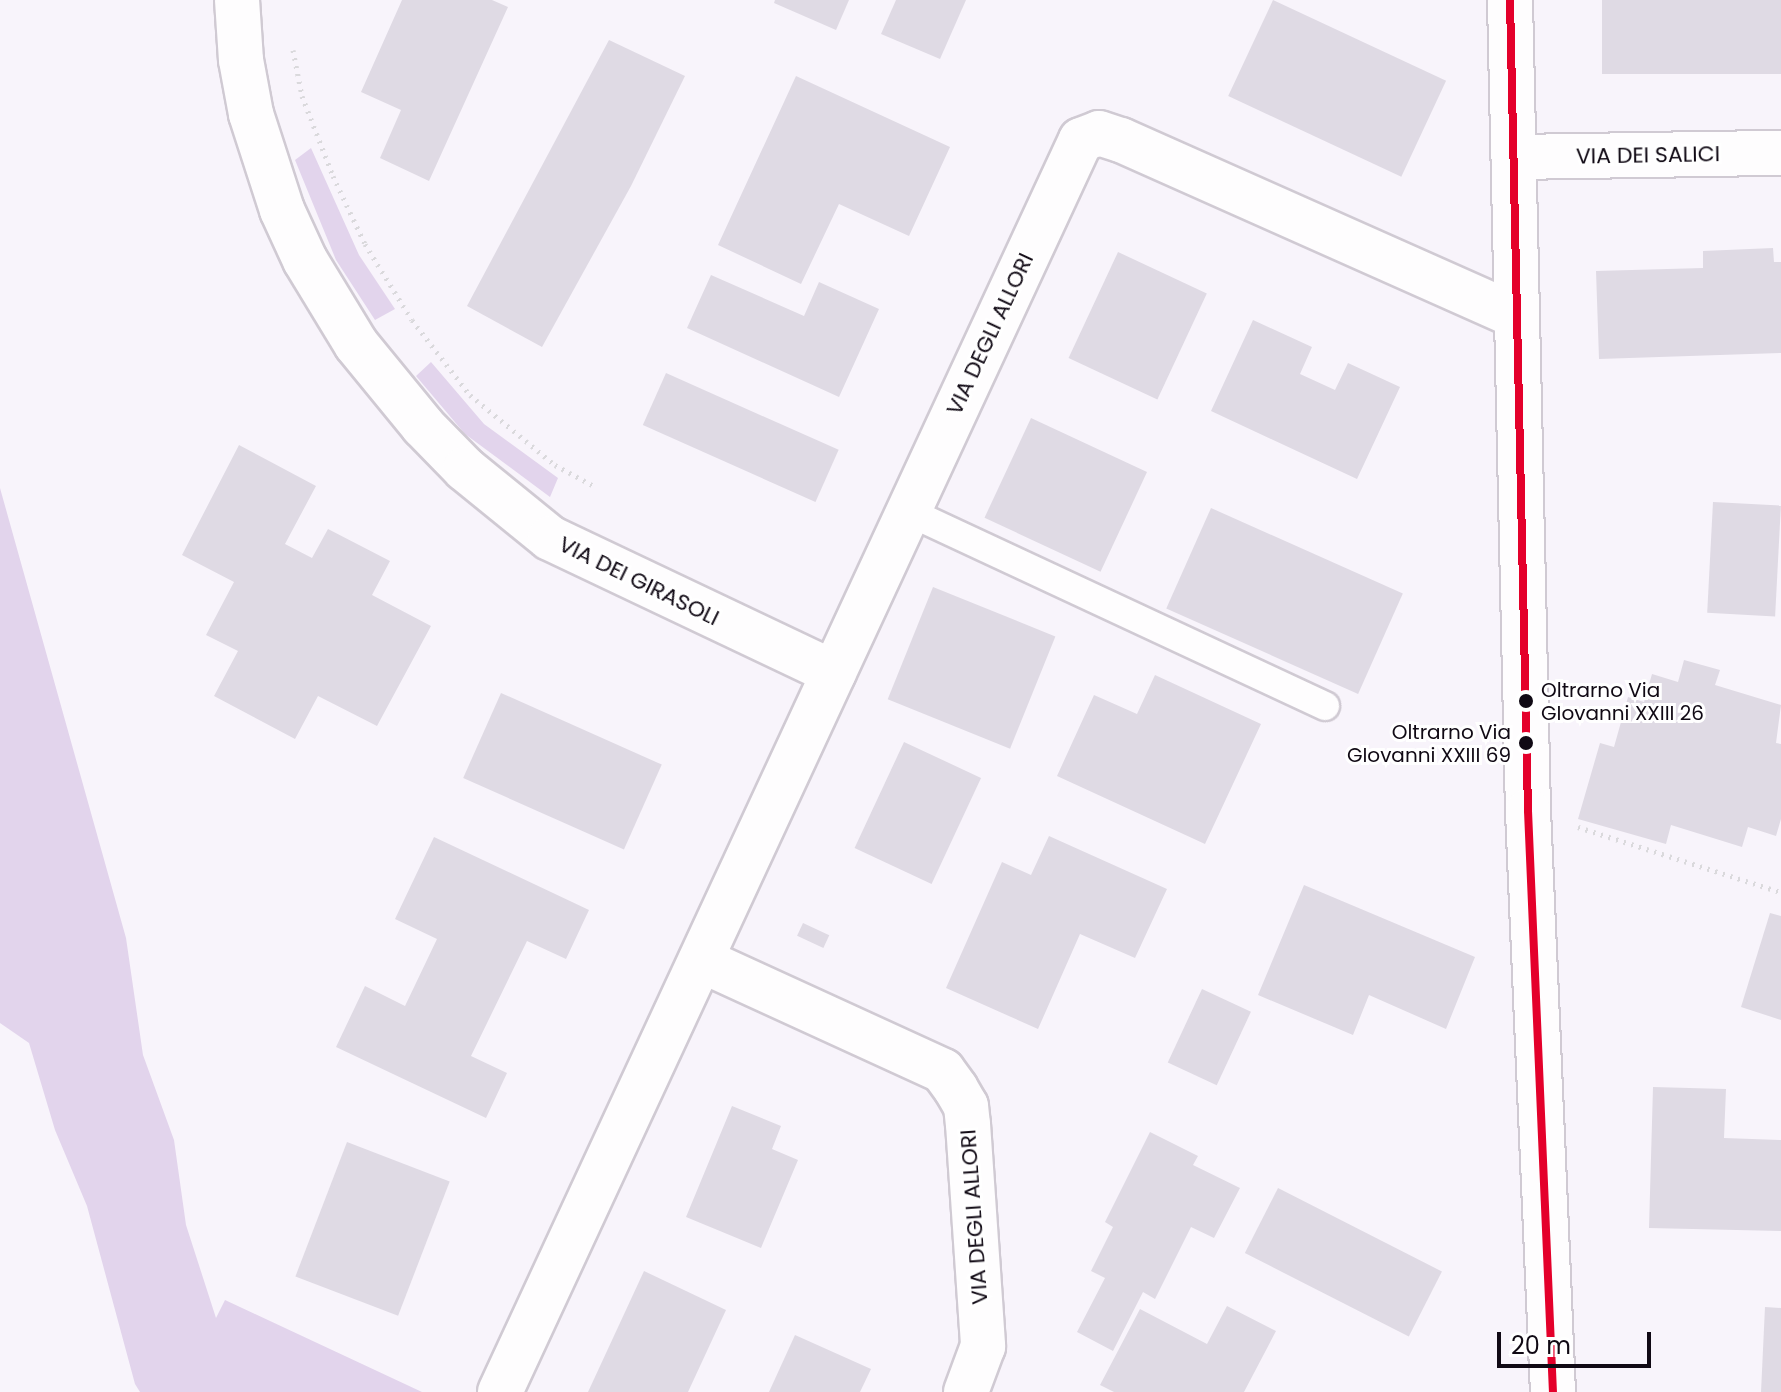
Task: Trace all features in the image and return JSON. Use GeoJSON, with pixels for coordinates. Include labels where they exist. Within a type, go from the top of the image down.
{"type":"FeatureCollection","features":[{"type":"Feature","properties":{"kind":"street","name":"VIA DEI GIRASOLI"},"geometry":{"type":"LineString","coordinates":[[237,0],[241,60],[251,114],[282,210],[305,260],[356,344],[423,426],[465,469],[550,538],[834,673]]}},
{"type":"Feature","properties":{"kind":"street"},"geometry":{"type":"LineString","coordinates":[[1510,0],[1528,811],[1553,1392]]}},
{"type":"Feature","properties":{"kind":"street","name":"VIA DEGLI ALLORI"},"geometry":{"type":"LineString","coordinates":[[500,1392],[1073,154],[1090,133],[1121,140],[1517,316]]}},
{"type":"Feature","properties":{"kind":"street","name":"VIA DEI SALICI"},"geometry":{"type":"LineString","coordinates":[[1515,157],[1781,153]]}},
{"type":"Feature","properties":{"kind":"street","name":"VIA DEGLI ALLORI"},"geometry":{"type":"LineString","coordinates":[[701,960],[943,1071],[956,1089],[966,1106],[968,1124],[983,1346],[966,1392]]}},
{"type":"Feature","properties":{"kind":"lane"},"geometry":{"type":"LineString","coordinates":[[909,512],[1325,706]]}},
{"type":"Feature","properties":{"kind":"path"},"geometry":{"type":"LineString","coordinates":[[292,45],[302,96],[333,176],[365,244],[412,320],[470,395],[555,465],[594,486]]}},
{"type":"Feature","properties":{"kind":"path"},"geometry":{"type":"LineString","coordinates":[[1528,811],[1781,892]]}},
{"type":"Feature","properties":{"kind":"shaded area"},"geometry":{"type":"Polygon","coordinates":[[[311,148],[359,255],[395,309],[375,320],[336,260],[295,160],[311,148]]]}},
{"type":"Feature","properties":{"kind":"shaded area"},"geometry":{"type":"Polygon","coordinates":[[[431,362],[484,424],[558,478],[550,497],[465,434],[416,376],[431,362]]]}},
{"type":"Feature","properties":{"kind":"shaded area"},"geometry":{"type":"Polygon","coordinates":[[[0,488],[126,938],[143,1055],[174,1140],[186,1225],[216,1318],[225,1300],[422,1392],[140,1392],[135,1384],[87,1206],[55,1130],[29,1043],[0,1023],[0,488]]]}},
{"type":"Feature","properties":{"kind":"building"},"geometry":{"type":"Polygon","coordinates":[[[402,0],[492,0],[508,7],[429,181],[380,158],[401,110],[361,92],[402,0]]]}},
{"type":"Feature","properties":{"kind":"building"},"geometry":{"type":"Polygon","coordinates":[[[775,0],[849,0],[836,30],[774,3],[775,0]]]}},
{"type":"Feature","properties":{"kind":"building"},"geometry":{"type":"Polygon","coordinates":[[[896,0],[966,0],[940,59],[881,34],[896,0]]]}},
{"type":"Feature","properties":{"kind":"building"},"geometry":{"type":"Polygon","coordinates":[[[1273,0],[1446,81],[1401,177],[1228,96],[1273,0]]]}},
{"type":"Feature","properties":{"kind":"building"},"geometry":{"type":"Polygon","coordinates":[[[1602,0],[1781,0],[1781,74],[1602,74],[1602,0]]]}},
{"type":"Feature","properties":{"kind":"building"},"geometry":{"type":"Polygon","coordinates":[[[609,40],[685,76],[631,186],[542,347],[467,306],[609,40]]]}},
{"type":"Feature","properties":{"kind":"building"},"geometry":{"type":"Polygon","coordinates":[[[796,76],[950,147],[909,236],[839,204],[801,284],[718,245],[796,76]]]}},
{"type":"Feature","properties":{"kind":"building"},"geometry":{"type":"Polygon","coordinates":[[[1773,248],[1774,262],[1781,262],[1781,353],[1599,359],[1596,271],[1703,268],[1703,251],[1773,248]]]}},
{"type":"Feature","properties":{"kind":"building"},"geometry":{"type":"Polygon","coordinates":[[[1118,252],[1207,293],[1157,399],[1069,358],[1118,252]]]}},
{"type":"Feature","properties":{"kind":"building"},"geometry":{"type":"Polygon","coordinates":[[[711,275],[804,316],[819,282],[879,309],[839,397],[687,328],[711,275]]]}},
{"type":"Feature","properties":{"kind":"building"},"geometry":{"type":"Polygon","coordinates":[[[1253,320],[1312,347],[1300,374],[1335,390],[1348,363],[1400,387],[1357,479],[1211,411],[1253,320]]]}},
{"type":"Feature","properties":{"kind":"building"},"geometry":{"type":"Polygon","coordinates":[[[666,373],[839,450],[815,502],[643,425],[666,373]]]}},
{"type":"Feature","properties":{"kind":"building"},"geometry":{"type":"Polygon","coordinates":[[[1031,418],[1147,472],[1101,572],[985,518],[1031,418]]]}},
{"type":"Feature","properties":{"kind":"building"},"geometry":{"type":"Polygon","coordinates":[[[239,445],[316,486],[285,544],[312,558],[328,529],[390,561],[372,595],[431,626],[377,726],[318,696],[295,739],[214,696],[238,651],[206,635],[234,582],[182,555],[239,445]]]}},
{"type":"Feature","properties":{"kind":"building"},"geometry":{"type":"Polygon","coordinates":[[[1713,502],[1781,506],[1775,616],[1707,613],[1713,502]]]}},
{"type":"Feature","properties":{"kind":"building"},"geometry":{"type":"Polygon","coordinates":[[[1211,508],[1403,593],[1358,694],[1166,608],[1211,508]]]}},
{"type":"Feature","properties":{"kind":"building"},"geometry":{"type":"Polygon","coordinates":[[[933,587],[1055,636],[1010,749],[888,699],[933,587]]]}},
{"type":"Feature","properties":{"kind":"building"},"geometry":{"type":"Polygon","coordinates":[[[1684,660],[1720,670],[1715,685],[1781,705],[1776,743],[1781,744],[1781,819],[1776,836],[1748,827],[1742,847],[1671,825],[1666,844],[1578,819],[1600,743],[1614,747],[1628,697],[1644,702],[1652,674],[1678,682],[1684,660]]]}},
{"type":"Feature","properties":{"kind":"building"},"geometry":{"type":"Polygon","coordinates":[[[1155,675],[1261,724],[1205,844],[1057,776],[1094,695],[1137,714],[1155,675]]]}},
{"type":"Feature","properties":{"kind":"building"},"geometry":{"type":"Polygon","coordinates":[[[501,693],[662,765],[624,850],[463,778],[501,693]]]}},
{"type":"Feature","properties":{"kind":"building"},"geometry":{"type":"Polygon","coordinates":[[[904,742],[981,778],[932,884],[855,848],[904,742]]]}},
{"type":"Feature","properties":{"kind":"building"},"geometry":{"type":"Polygon","coordinates":[[[1049,836],[1167,889],[1135,958],[1080,934],[1038,1029],[946,988],[1002,862],[1031,875],[1049,836]]]}},
{"type":"Feature","properties":{"kind":"building"},"geometry":{"type":"Polygon","coordinates":[[[434,837],[589,910],[566,959],[527,941],[471,1056],[507,1073],[486,1118],[336,1047],[365,986],[405,1006],[437,939],[395,919],[434,837]]]}},
{"type":"Feature","properties":{"kind":"building"},"geometry":{"type":"Polygon","coordinates":[[[1304,885],[1475,957],[1446,1029],[1369,995],[1353,1035],[1258,995],[1304,885]]]}},
{"type":"Feature","properties":{"kind":"building"},"geometry":{"type":"Polygon","coordinates":[[[1770,913],[1781,916],[1781,1020],[1741,1007],[1770,913]]]}},
{"type":"Feature","properties":{"kind":"building"},"geometry":{"type":"Polygon","coordinates":[[[803,923],[829,935],[823,948],[797,936],[803,923]]]}},
{"type":"Feature","properties":{"kind":"building"},"geometry":{"type":"Polygon","coordinates":[[[1202,989],[1251,1012],[1217,1085],[1168,1062],[1202,989]]]}},
{"type":"Feature","properties":{"kind":"building"},"geometry":{"type":"Polygon","coordinates":[[[1653,1087],[1726,1089],[1724,1138],[1781,1140],[1781,1231],[1649,1228],[1653,1087]]]}},
{"type":"Feature","properties":{"kind":"building"},"geometry":{"type":"Polygon","coordinates":[[[732,1106],[781,1126],[772,1149],[798,1160],[761,1248],[686,1217],[732,1106]]]}},
{"type":"Feature","properties":{"kind":"building"},"geometry":{"type":"Polygon","coordinates":[[[1150,1132],[1198,1156],[1193,1165],[1240,1188],[1214,1238],[1191,1227],[1155,1299],[1143,1292],[1113,1351],[1077,1332],[1105,1278],[1091,1271],[1113,1227],[1105,1222],[1150,1132]]]}},
{"type":"Feature","properties":{"kind":"building"},"geometry":{"type":"Polygon","coordinates":[[[347,1142],[450,1181],[398,1316],[295,1276],[347,1142]]]}},
{"type":"Feature","properties":{"kind":"building"},"geometry":{"type":"Polygon","coordinates":[[[1278,1188],[1442,1272],[1409,1337],[1245,1253],[1278,1188]]]}},
{"type":"Feature","properties":{"kind":"building"},"geometry":{"type":"Polygon","coordinates":[[[644,1271],[726,1310],[688,1392],[588,1392],[644,1271]]]}},
{"type":"Feature","properties":{"kind":"building"},"geometry":{"type":"Polygon","coordinates":[[[1227,1306],[1276,1331],[1244,1392],[1114,1392],[1100,1385],[1140,1309],[1207,1344],[1227,1306]]]}},
{"type":"Feature","properties":{"kind":"building"},"geometry":{"type":"Polygon","coordinates":[[[1765,1307],[1781,1308],[1781,1392],[1761,1392],[1765,1307]]]}},
{"type":"Feature","properties":{"kind":"building"},"geometry":{"type":"Polygon","coordinates":[[[795,1335],[871,1369],[860,1392],[769,1392],[795,1335]]]}},
{"type":"Feature","properties":{"kind":"transit line"},"geometry":{"type":"LineString","coordinates":[[1510,0],[1528,811],[1553,1392]]}},
{"type":"Feature","properties":{"kind":"place","name":"Oltrarno Via GIovanni XXIII 26"},"geometry":{"type":"Point","coordinates":[1526,701]}},
{"type":"Feature","properties":{"kind":"place","name":"Oltrarno Via GIovanni XXIII 69"},"geometry":{"type":"Point","coordinates":[1526,743]}}]}
